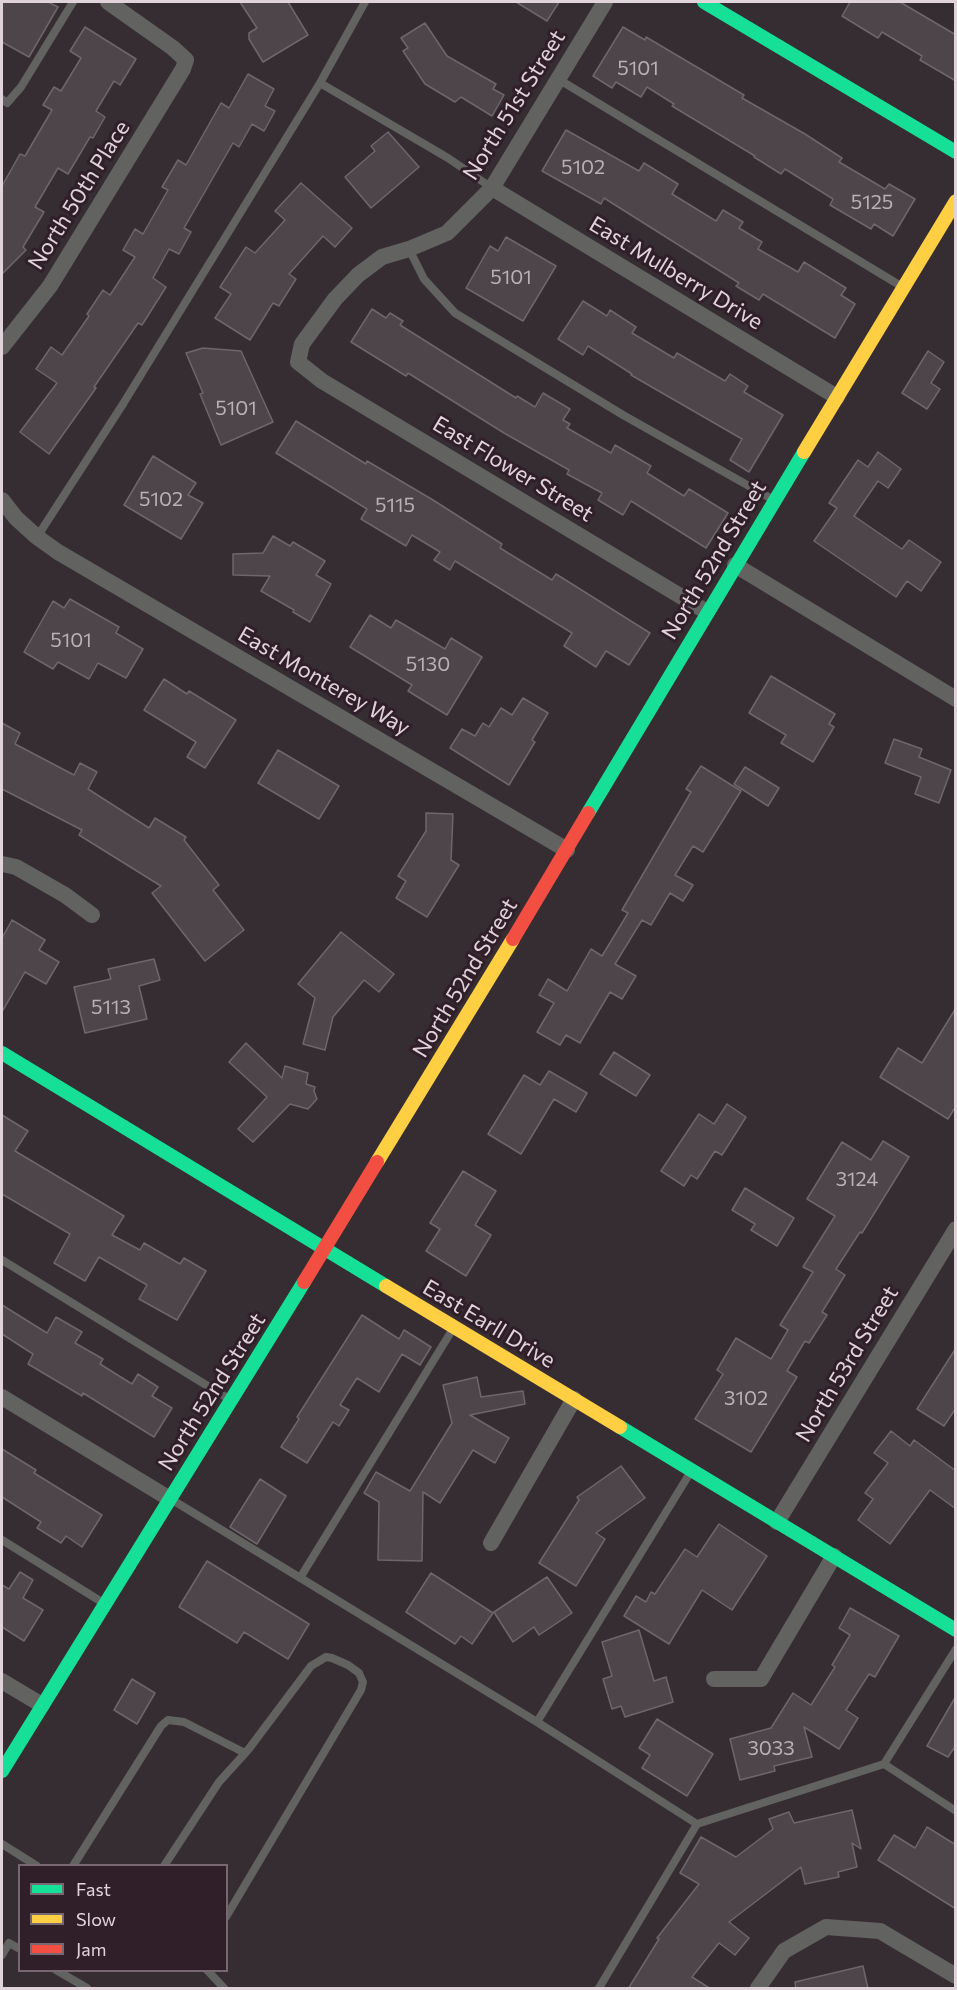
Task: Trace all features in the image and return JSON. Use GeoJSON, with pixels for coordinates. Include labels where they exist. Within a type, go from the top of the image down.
{"type":"FeatureCollection","features":[{"type":"Feature","properties":{"kind":"street","name":"North 50th Place"},"geometry":{"type":"LineString","coordinates":[[2,347],[50,286],[183,69],[186,60],[109,2]]}},
{"type":"Feature","properties":{"kind":"street","name":"North 51st Street"},"geometry":{"type":"LineString","coordinates":[[298,362],[302,344],[335,299],[358,275],[382,256],[409,249],[447,233],[492,188],[605,2]]}},
{"type":"Feature","properties":{"kind":"street"},"geometry":{"type":"LineString","coordinates":[[710,3],[956,152]]}},
{"type":"Feature","properties":{"kind":"street","name":"East Mulberry Drive"},"geometry":{"type":"LineString","coordinates":[[492,188],[837,397]]}},
{"type":"Feature","properties":{"kind":"street","name":"North 52nd Street"},"geometry":{"type":"LineString","coordinates":[[2,1771],[232,1401],[567,850],[706,612],[956,201]]}},
{"type":"Feature","properties":{"kind":"street","name":"East Flower Street"},"geometry":{"type":"LineString","coordinates":[[298,362],[322,381],[706,612]]}},
{"type":"Feature","properties":{"kind":"street"},"geometry":{"type":"LineString","coordinates":[[2,500],[36,537]]}},
{"type":"Feature","properties":{"kind":"street","name":"East Monterey Way"},"geometry":{"type":"LineString","coordinates":[[36,537],[567,850]]}},
{"type":"Feature","properties":{"kind":"street"},"geometry":{"type":"LineString","coordinates":[[735,565],[956,699]]}},
{"type":"Feature","properties":{"kind":"street"},"geometry":{"type":"LineString","coordinates":[[2,863],[16,867],[65,895],[92,915]]}},
{"type":"Feature","properties":{"kind":"street","name":"East Earll Drive"},"geometry":{"type":"LineString","coordinates":[[2,1053],[956,1630]]}},
{"type":"Feature","properties":{"kind":"street","name":"North 53rd Street"},"geometry":{"type":"LineString","coordinates":[[777,1522],[956,1229]]}},
{"type":"Feature","properties":{"kind":"street"},"geometry":{"type":"LineString","coordinates":[[2,1397],[170,1499]]}},
{"type":"Feature","properties":{"kind":"street"},"geometry":{"type":"LineString","coordinates":[[491,1543],[574,1400]]}},
{"type":"Feature","properties":{"kind":"street"},"geometry":{"type":"LineString","coordinates":[[714,1680],[761,1679],[834,1556]]}},
{"type":"Feature","properties":{"kind":"street"},"geometry":{"type":"LineString","coordinates":[[2,1681],[42,1705]]}},
{"type":"Feature","properties":{"kind":"street"},"geometry":{"type":"LineString","coordinates":[[758,1989],[784,1951],[826,1927],[880,1931],[956,1976]]}},
{"type":"Feature","properties":{"kind":"lane"},"geometry":{"type":"LineString","coordinates":[[2,99],[7,104],[21,87],[73,2]]}},
{"type":"Feature","properties":{"kind":"lane"},"geometry":{"type":"LineString","coordinates":[[36,537],[123,404],[320,83],[365,2]]}},
{"type":"Feature","properties":{"kind":"lane"},"geometry":{"type":"LineString","coordinates":[[558,79],[903,287]]}},
{"type":"Feature","properties":{"kind":"lane"},"geometry":{"type":"LineString","coordinates":[[320,83],[447,158],[492,188]]}},
{"type":"Feature","properties":{"kind":"lane"},"geometry":{"type":"LineString","coordinates":[[409,249],[424,279],[455,313],[622,415],[774,501]]}},
{"type":"Feature","properties":{"kind":"lane"},"geometry":{"type":"LineString","coordinates":[[2,1260],[232,1401]]}},
{"type":"Feature","properties":{"kind":"lane"},"geometry":{"type":"LineString","coordinates":[[300,1578],[454,1327]]}},
{"type":"Feature","properties":{"kind":"lane"},"geometry":{"type":"LineString","coordinates":[[537,1722],[691,1470]]}},
{"type":"Feature","properties":{"kind":"lane"},"geometry":{"type":"LineString","coordinates":[[170,1499],[537,1722],[697,1824]]}},
{"type":"Feature","properties":{"kind":"lane"},"geometry":{"type":"LineString","coordinates":[[2,1540],[105,1604]]}},
{"type":"Feature","properties":{"kind":"lane"},"geometry":{"type":"LineString","coordinates":[[599,1989],[697,1824],[884,1764],[956,1648]]}},
{"type":"Feature","properties":{"kind":"lane"},"geometry":{"type":"LineString","coordinates":[[165,1864],[219,1782],[245,1753],[311,1666],[326,1657],[348,1665],[359,1673],[363,1682],[362,1690],[228,1914]]}},
{"type":"Feature","properties":{"kind":"lane"},"geometry":{"type":"LineString","coordinates":[[74,1864],[161,1726],[168,1720],[184,1722],[245,1753]]}},
{"type":"Feature","properties":{"kind":"lane"},"geometry":{"type":"LineString","coordinates":[[884,1764],[956,1811]]}},
{"type":"Feature","properties":{"kind":"lane"},"geometry":{"type":"LineString","coordinates":[[2,1844],[34,1864]]}},
{"type":"Feature","properties":{"kind":"lane"},"geometry":{"type":"LineString","coordinates":[[2,1955],[9,1943],[18,1948]]}},
{"type":"Feature","properties":{"kind":"lane"},"geometry":{"type":"LineString","coordinates":[[58,1972],[87,1989]]}},
{"type":"Feature","properties":{"kind":"lane"},"geometry":{"type":"LineString","coordinates":[[208,1972],[224,1989]]}},
{"type":"Feature","properties":{"kind":"building"},"geometry":{"type":"Polygon","coordinates":[[[2,2],[48,2],[58,7],[29,57],[2,42],[2,2]]]}},
{"type":"Feature","properties":{"kind":"building"},"geometry":{"type":"Polygon","coordinates":[[[240,2],[288,2],[308,35],[263,62],[249,39],[249,33],[257,28],[240,2]]]}},
{"type":"Feature","properties":{"kind":"building"},"geometry":{"type":"Polygon","coordinates":[[[516,2],[559,2],[547,21],[516,2]]]}},
{"type":"Feature","properties":{"kind":"building"},"geometry":{"type":"Polygon","coordinates":[[[850,2],[900,2],[956,35],[956,81],[920,60],[922,56],[882,32],[878,38],[842,16],[850,2]]]}},
{"type":"Feature","properties":{"kind":"building"},"geometry":{"type":"Polygon","coordinates":[[[425,23],[447,56],[496,84],[493,89],[504,95],[492,116],[461,97],[455,102],[425,84],[403,51],[408,48],[401,38],[425,23]]]}},
{"type":"Feature","properties":{"kind":"building"},"geometry":{"type":"Polygon","coordinates":[[[85,27],[136,59],[120,85],[114,81],[96,111],[105,117],[68,174],[58,168],[35,207],[44,212],[23,247],[26,250],[2,274],[2,186],[20,154],[25,156],[52,110],[43,105],[54,87],[61,91],[81,58],[70,51],[85,27]]]}},
{"type":"Feature","properties":{"kind":"building"},"geometry":{"type":"Polygon","coordinates":[[[623,27],[645,40],[646,37],[744,95],[742,98],[842,158],[839,162],[885,189],[889,184],[915,199],[893,236],[874,224],[871,229],[830,205],[833,199],[785,169],[781,174],[672,106],[674,104],[647,87],[641,97],[616,82],[612,88],[593,76],[623,27]]]}},
{"type":"Feature","properties":{"kind":"building"},"geometry":{"type":"Polygon","coordinates":[[[248,74],[274,89],[265,106],[275,111],[264,131],[252,124],[239,147],[233,143],[184,228],[191,232],[179,254],[169,249],[153,278],[166,287],[142,325],[138,323],[49,454],[20,432],[57,383],[36,369],[51,347],[62,355],[89,316],[87,314],[103,290],[110,295],[135,257],[123,250],[135,229],[143,234],[168,190],[162,187],[178,160],[186,165],[221,103],[229,108],[248,74]]]}},
{"type":"Feature","properties":{"kind":"building"},"geometry":{"type":"Polygon","coordinates":[[[566,130],[639,171],[644,163],[678,184],[672,194],[716,221],[723,210],[743,222],[739,228],[762,242],[758,249],[798,272],[804,262],[846,288],[841,295],[855,304],[835,338],[763,294],[759,300],[736,286],[739,283],[604,198],[601,204],[542,171],[566,130]]]}},
{"type":"Feature","properties":{"kind":"building"},"geometry":{"type":"Polygon","coordinates":[[[388,132],[419,167],[371,208],[345,177],[375,151],[371,146],[388,132]]]}},
{"type":"Feature","properties":{"kind":"building"},"geometry":{"type":"Polygon","coordinates":[[[301,183],[352,228],[335,247],[323,236],[289,274],[296,279],[279,306],[273,303],[250,340],[215,318],[231,294],[220,287],[246,247],[255,253],[285,220],[275,211],[301,183]]]}},
{"type":"Feature","properties":{"kind":"building"},"geometry":{"type":"Polygon","coordinates":[[[506,237],[556,266],[523,321],[466,288],[490,246],[498,251],[506,237]]]}},
{"type":"Feature","properties":{"kind":"building"},"geometry":{"type":"Polygon","coordinates":[[[583,301],[607,316],[610,310],[636,327],[632,333],[674,358],[677,353],[725,381],[730,374],[748,386],[744,392],[783,415],[749,472],[730,460],[742,439],[631,375],[588,346],[583,355],[558,339],[583,301]]]}},
{"type":"Feature","properties":{"kind":"building"},"geometry":{"type":"Polygon","coordinates":[[[372,309],[386,318],[390,313],[403,321],[400,325],[516,398],[517,396],[535,407],[543,393],[570,409],[563,420],[570,424],[567,428],[611,453],[615,445],[651,466],[647,473],[684,496],[689,489],[728,513],[706,548],[631,501],[623,515],[598,500],[602,493],[567,474],[569,470],[504,433],[408,373],[406,376],[351,342],[372,309]]]}},
{"type":"Feature","properties":{"kind":"building"},"geometry":{"type":"Polygon","coordinates":[[[203,348],[241,351],[273,422],[221,445],[186,353],[203,348]]]}},
{"type":"Feature","properties":{"kind":"building"},"geometry":{"type":"Polygon","coordinates":[[[928,351],[944,362],[931,383],[940,389],[927,409],[902,393],[928,351]]]}},
{"type":"Feature","properties":{"kind":"building"},"geometry":{"type":"Polygon","coordinates":[[[296,421],[366,464],[367,461],[433,500],[502,544],[500,548],[552,580],[556,574],[650,633],[629,665],[606,651],[596,667],[564,646],[572,633],[455,561],[450,570],[434,560],[440,552],[412,535],[406,546],[361,519],[367,509],[276,453],[296,421]]]}},
{"type":"Feature","properties":{"kind":"building"},"geometry":{"type":"Polygon","coordinates":[[[878,452],[901,469],[888,488],[878,481],[854,516],[902,549],[909,540],[941,562],[921,591],[907,581],[896,597],[814,541],[837,508],[829,503],[858,460],[868,467],[878,452]]]}},
{"type":"Feature","properties":{"kind":"building"},"geometry":{"type":"Polygon","coordinates":[[[153,456],[196,483],[188,495],[203,503],[181,539],[124,505],[153,456]]]}},
{"type":"Feature","properties":{"kind":"building"},"geometry":{"type":"Polygon","coordinates":[[[273,536],[290,546],[293,542],[325,561],[316,575],[331,584],[310,622],[261,591],[270,576],[233,575],[233,554],[263,553],[273,536]]]}},
{"type":"Feature","properties":{"kind":"building"},"geometry":{"type":"Polygon","coordinates":[[[70,599],[119,627],[116,633],[143,649],[126,678],[98,663],[89,679],[58,662],[53,669],[24,652],[53,601],[64,608],[70,599]]]}},
{"type":"Feature","properties":{"kind":"building"},"geometry":{"type":"Polygon","coordinates":[[[370,615],[391,628],[396,620],[445,649],[451,638],[482,657],[447,715],[408,691],[412,685],[350,647],[370,615]]]}},
{"type":"Feature","properties":{"kind":"building"},"geometry":{"type":"Polygon","coordinates":[[[771,676],[835,714],[829,724],[834,727],[813,762],[781,743],[786,735],[749,713],[771,676]]]}},
{"type":"Feature","properties":{"kind":"building"},"geometry":{"type":"Polygon","coordinates":[[[164,679],[187,694],[189,691],[236,720],[205,768],[187,757],[196,742],[144,710],[164,679]]]}},
{"type":"Feature","properties":{"kind":"building"},"geometry":{"type":"Polygon","coordinates":[[[523,698],[548,713],[532,740],[535,742],[509,785],[450,748],[462,729],[475,736],[483,723],[489,727],[501,708],[512,715],[523,698]]]}},
{"type":"Feature","properties":{"kind":"building"},"geometry":{"type":"Polygon","coordinates":[[[2,723],[20,733],[15,744],[74,775],[80,763],[97,772],[88,789],[149,828],[155,818],[186,837],[184,840],[219,885],[213,890],[244,930],[205,961],[152,893],[161,886],[79,835],[82,830],[2,789],[2,723]]]}},
{"type":"Feature","properties":{"kind":"building"},"geometry":{"type":"Polygon","coordinates":[[[894,739],[922,749],[919,757],[951,770],[939,803],[915,794],[921,777],[885,763],[894,739]]]}},
{"type":"Feature","properties":{"kind":"building"},"geometry":{"type":"Polygon","coordinates":[[[278,750],[339,786],[319,819],[258,783],[278,750]]]}},
{"type":"Feature","properties":{"kind":"building"},"geometry":{"type":"Polygon","coordinates":[[[701,766],[741,791],[703,852],[693,846],[675,875],[693,885],[683,901],[670,893],[651,925],[642,920],[615,964],[636,976],[622,999],[610,992],[580,1043],[566,1035],[560,1045],[537,1032],[554,1003],[539,995],[548,979],[567,991],[591,949],[602,956],[628,913],[622,910],[691,792],[686,789],[701,766]]]}},
{"type":"Feature","properties":{"kind":"building"},"geometry":{"type":"Polygon","coordinates":[[[745,767],[779,788],[768,806],[734,784],[745,767]]]}},
{"type":"Feature","properties":{"kind":"building"},"geometry":{"type":"Polygon","coordinates":[[[426,813],[453,814],[451,860],[459,865],[427,917],[396,898],[406,881],[398,876],[426,831],[426,813]]]}},
{"type":"Feature","properties":{"kind":"building"},"geometry":{"type":"Polygon","coordinates":[[[12,920],[45,940],[39,950],[59,962],[46,984],[25,972],[2,1012],[2,938],[12,920]]]}},
{"type":"Feature","properties":{"kind":"building"},"geometry":{"type":"Polygon","coordinates":[[[341,932],[394,974],[379,992],[364,980],[333,1017],[325,1050],[303,1044],[315,998],[298,984],[341,932]]]}},
{"type":"Feature","properties":{"kind":"building"},"geometry":{"type":"Polygon","coordinates":[[[154,959],[160,980],[139,986],[147,1019],[85,1033],[74,987],[111,979],[108,969],[154,959]]]}},
{"type":"Feature","properties":{"kind":"building"},"geometry":{"type":"Polygon","coordinates":[[[956,1008],[956,1106],[948,1119],[880,1077],[898,1048],[922,1063],[956,1008]]]}},
{"type":"Feature","properties":{"kind":"building"},"geometry":{"type":"Polygon","coordinates":[[[246,1043],[282,1078],[285,1066],[308,1073],[306,1084],[315,1087],[317,1099],[308,1109],[290,1104],[253,1142],[238,1129],[267,1097],[229,1062],[246,1043]]]}},
{"type":"Feature","properties":{"kind":"building"},"geometry":{"type":"Polygon","coordinates":[[[614,1052],[650,1075],[636,1096],[600,1074],[614,1052]]]}},
{"type":"Feature","properties":{"kind":"building"},"geometry":{"type":"Polygon","coordinates":[[[549,1071],[587,1093],[576,1112],[554,1099],[521,1154],[488,1134],[524,1075],[540,1085],[549,1071]]]}},
{"type":"Feature","properties":{"kind":"building"},"geometry":{"type":"Polygon","coordinates":[[[727,1104],[746,1117],[722,1155],[715,1151],[697,1179],[691,1175],[684,1186],[661,1171],[699,1114],[714,1124],[727,1104]]]}},
{"type":"Feature","properties":{"kind":"building"},"geometry":{"type":"Polygon","coordinates":[[[2,1115],[28,1131],[15,1151],[124,1216],[112,1235],[140,1250],[144,1243],[180,1264],[184,1258],[206,1271],[177,1320],[139,1299],[147,1285],[99,1257],[85,1281],[54,1263],[70,1234],[2,1194],[2,1115]]]}},
{"type":"Feature","properties":{"kind":"building"},"geometry":{"type":"Polygon","coordinates":[[[883,1141],[909,1157],[862,1233],[860,1232],[836,1269],[845,1275],[822,1312],[827,1315],[809,1343],[805,1341],[787,1371],[797,1377],[751,1452],[695,1419],[723,1374],[717,1370],[736,1338],[771,1359],[788,1330],[780,1325],[813,1272],[803,1267],[835,1216],[807,1199],[842,1142],[871,1160],[883,1141]]]}},
{"type":"Feature","properties":{"kind":"building"},"geometry":{"type":"Polygon","coordinates":[[[463,1171],[496,1191],[475,1225],[491,1235],[466,1276],[426,1251],[440,1229],[430,1223],[463,1171]]]}},
{"type":"Feature","properties":{"kind":"building"},"geometry":{"type":"Polygon","coordinates":[[[745,1188],[794,1218],[777,1246],[751,1230],[755,1224],[732,1210],[745,1188]]]}},
{"type":"Feature","properties":{"kind":"building"},"geometry":{"type":"Polygon","coordinates":[[[2,1305],[47,1333],[56,1317],[82,1332],[75,1343],[103,1359],[100,1364],[132,1384],[138,1374],[158,1387],[152,1396],[172,1408],[154,1437],[83,1393],[82,1396],[28,1364],[33,1354],[2,1334],[2,1305]]]}},
{"type":"Feature","properties":{"kind":"building"},"geometry":{"type":"Polygon","coordinates":[[[362,1315],[399,1339],[404,1330],[431,1347],[420,1365],[402,1354],[379,1392],[357,1378],[340,1405],[349,1410],[339,1426],[333,1422],[307,1463],[281,1447],[299,1419],[297,1417],[362,1315]]]}},
{"type":"Feature","properties":{"kind":"building"},"geometry":{"type":"Polygon","coordinates":[[[956,1348],[956,1408],[944,1426],[917,1409],[956,1348]]]}},
{"type":"Feature","properties":{"kind":"building"},"geometry":{"type":"Polygon","coordinates":[[[477,1377],[481,1397],[523,1391],[525,1404],[470,1415],[509,1438],[495,1463],[473,1450],[440,1503],[423,1492],[422,1561],[378,1560],[379,1502],[364,1493],[376,1472],[410,1491],[452,1423],[443,1385],[477,1377]]]}},
{"type":"Feature","properties":{"kind":"building"},"geometry":{"type":"Polygon","coordinates":[[[891,1431],[910,1446],[914,1440],[956,1471],[956,1509],[930,1490],[890,1544],[858,1520],[873,1499],[865,1493],[888,1463],[874,1453],[891,1431]]]}},
{"type":"Feature","properties":{"kind":"building"},"geometry":{"type":"Polygon","coordinates":[[[2,1449],[36,1470],[34,1473],[102,1515],[82,1547],[66,1536],[61,1543],[37,1528],[41,1522],[2,1497],[2,1449]]]}},
{"type":"Feature","properties":{"kind":"building"},"geometry":{"type":"Polygon","coordinates":[[[621,1466],[645,1498],[596,1533],[605,1539],[576,1586],[539,1563],[579,1500],[577,1497],[621,1466]]]}},
{"type":"Feature","properties":{"kind":"building"},"geometry":{"type":"Polygon","coordinates":[[[260,1479],[286,1496],[257,1544],[230,1527],[260,1479]]]}},
{"type":"Feature","properties":{"kind":"building"},"geometry":{"type":"Polygon","coordinates":[[[719,1524],[767,1556],[732,1610],[702,1590],[669,1644],[624,1616],[636,1596],[646,1602],[651,1592],[655,1594],[685,1549],[697,1557],[719,1524]]]}},
{"type":"Feature","properties":{"kind":"building"},"geometry":{"type":"Polygon","coordinates":[[[207,1561],[309,1624],[288,1659],[244,1632],[237,1643],[179,1607],[207,1561]]]}},
{"type":"Feature","properties":{"kind":"building"},"geometry":{"type":"Polygon","coordinates":[[[20,1572],[33,1580],[23,1598],[43,1610],[24,1641],[2,1627],[2,1585],[9,1589],[20,1572]]]}},
{"type":"Feature","properties":{"kind":"building"},"geometry":{"type":"Polygon","coordinates":[[[431,1573],[493,1613],[472,1644],[461,1636],[455,1644],[406,1612],[431,1573]]]}},
{"type":"Feature","properties":{"kind":"building"},"geometry":{"type":"Polygon","coordinates":[[[547,1577],[572,1613],[539,1635],[534,1627],[513,1642],[494,1612],[547,1577]]]}},
{"type":"Feature","properties":{"kind":"building"},"geometry":{"type":"Polygon","coordinates":[[[850,1608],[899,1636],[875,1677],[869,1674],[846,1710],[858,1718],[839,1749],[804,1727],[812,1757],[774,1766],[775,1771],[740,1780],[730,1739],[771,1728],[793,1693],[811,1705],[835,1667],[832,1665],[850,1635],[839,1628],[850,1608]]]}},
{"type":"Feature","properties":{"kind":"building"},"geometry":{"type":"Polygon","coordinates":[[[639,1630],[654,1681],[666,1677],[673,1702],[625,1717],[621,1706],[612,1709],[603,1679],[612,1676],[602,1642],[639,1630]]]}},
{"type":"Feature","properties":{"kind":"building"},"geometry":{"type":"Polygon","coordinates":[[[132,1679],[155,1693],[137,1724],[114,1710],[132,1679]]]}},
{"type":"Feature","properties":{"kind":"building"},"geometry":{"type":"Polygon","coordinates":[[[956,1696],[956,1745],[948,1757],[927,1746],[956,1696]]]}},
{"type":"Feature","properties":{"kind":"building"},"geometry":{"type":"Polygon","coordinates":[[[657,1719],[713,1754],[687,1796],[642,1768],[650,1755],[639,1748],[657,1719]]]}},
{"type":"Feature","properties":{"kind":"building"},"geometry":{"type":"Polygon","coordinates":[[[852,1810],[861,1849],[852,1843],[857,1867],[838,1872],[839,1877],[805,1884],[801,1867],[729,1922],[749,1938],[735,1955],[719,1943],[692,1977],[711,1989],[628,1989],[659,1939],[657,1938],[699,1884],[680,1873],[701,1837],[736,1857],[773,1829],[769,1819],[789,1812],[794,1823],[852,1810]]]}},
{"type":"Feature","properties":{"kind":"building"},"geometry":{"type":"Polygon","coordinates":[[[927,1827],[956,1845],[956,1909],[878,1860],[894,1835],[915,1848],[927,1827]]]}},
{"type":"Feature","properties":{"kind":"building"},"geometry":{"type":"Polygon","coordinates":[[[863,1966],[868,1989],[796,1989],[795,1982],[863,1966]]]}},
{"type":"Feature","properties":{"kind":"traffic: fast"},"geometry":{"type":"LineString","coordinates":[[704,2],[956,152]]}},
{"type":"Feature","properties":{"kind":"traffic: fast"},"geometry":{"type":"LineString","coordinates":[[588,813],[804,452]]}},
{"type":"Feature","properties":{"kind":"traffic: fast"},"geometry":{"type":"LineString","coordinates":[[2,1053],[386,1286]]}},
{"type":"Feature","properties":{"kind":"traffic: fast"},"geometry":{"type":"LineString","coordinates":[[2,1771],[304,1282]]}},
{"type":"Feature","properties":{"kind":"traffic: fast"},"geometry":{"type":"LineString","coordinates":[[620,1427],[956,1630]]}},
{"type":"Feature","properties":{"kind":"traffic: slow"},"geometry":{"type":"LineString","coordinates":[[804,452],[956,201]]}},
{"type":"Feature","properties":{"kind":"traffic: slow"},"geometry":{"type":"LineString","coordinates":[[377,1162],[513,939]]}},
{"type":"Feature","properties":{"kind":"traffic: slow"},"geometry":{"type":"LineString","coordinates":[[386,1286],[620,1427]]}},
{"type":"Feature","properties":{"kind":"traffic: jam"},"geometry":{"type":"LineString","coordinates":[[513,939],[588,813]]}},
{"type":"Feature","properties":{"kind":"traffic: jam"},"geometry":{"type":"LineString","coordinates":[[304,1282],[377,1162]]}}]}
